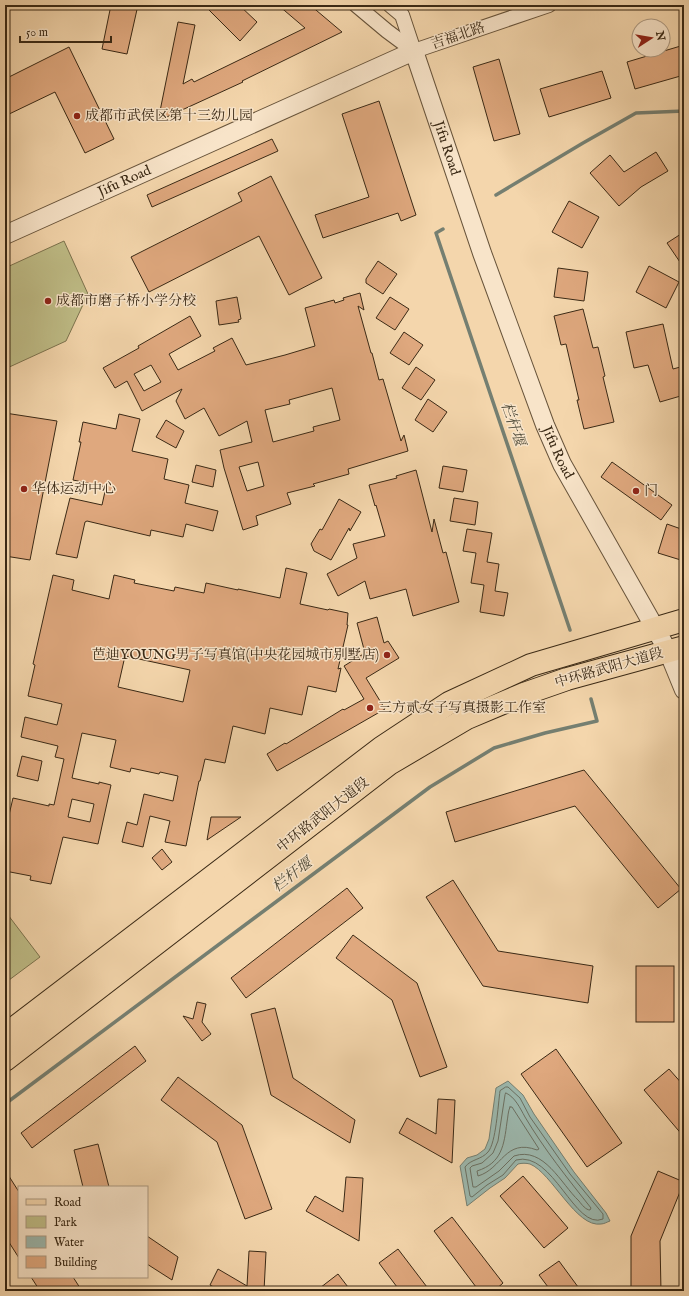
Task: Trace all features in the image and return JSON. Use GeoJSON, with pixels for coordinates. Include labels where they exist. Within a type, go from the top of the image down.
{"type":"FeatureCollection","features":[{"type":"Feature","properties":{"kind":"main road","name":"中环路武阳大道段"},"geometry":{"type":"LineString","coordinates":[[5,1035],[381,748],[450,704],[531,665],[684,620]]}},
{"type":"Feature","properties":{"kind":"main road","name":"中环路武阳大道段"},"geometry":{"type":"LineString","coordinates":[[5,1060],[389,764],[467,718],[524,694],[567,679],[676,649]]}},
{"type":"Feature","properties":{"kind":"street"},"geometry":{"type":"LineString","coordinates":[[356,5],[414,51]]}},
{"type":"Feature","properties":{"kind":"street"},"geometry":{"type":"LineString","coordinates":[[390,5],[402,15],[414,51]]}},
{"type":"Feature","properties":{"kind":"street","name":"吉福北路"},"geometry":{"type":"LineString","coordinates":[[414,51],[549,5]]}},
{"type":"Feature","properties":{"kind":"street","name":"Jifu Road"},"geometry":{"type":"LineString","coordinates":[[5,234],[414,51],[482,253],[562,464],[655,628],[676,649],[684,690]]}},
{"type":"Feature","properties":{"kind":"green space","name":"成都市磨子桥小学分校"},"geometry":{"type":"Polygon","coordinates":[[[64,241],[88,294],[66,341],[5,369],[5,268],[64,241]]]}},
{"type":"Feature","properties":{"kind":"green space"},"geometry":{"type":"Polygon","coordinates":[[[5,911],[40,957],[5,983],[5,911]]]}},
{"type":"Feature","properties":{"kind":"water"},"geometry":{"type":"Polygon","coordinates":[[[508,1081],[523,1095],[534,1114],[574,1172],[606,1213],[610,1221],[602,1224],[592,1223],[582,1218],[538,1169],[527,1163],[518,1164],[505,1178],[467,1206],[460,1166],[467,1158],[477,1155],[485,1149],[489,1139],[496,1088],[508,1081]]]}},
{"type":"Feature","properties":{"kind":"building"},"geometry":{"type":"Polygon","coordinates":[[[111,5],[138,5],[127,54],[102,49],[111,5]]]}},
{"type":"Feature","properties":{"kind":"building"},"geometry":{"type":"Polygon","coordinates":[[[204,5],[239,5],[257,22],[240,41],[204,5]]]}},
{"type":"Feature","properties":{"kind":"building"},"geometry":{"type":"Polygon","coordinates":[[[278,5],[310,5],[342,32],[242,81],[243,82],[158,121],[178,22],[195,25],[183,84],[192,79],[194,82],[305,28],[278,5]]]}},
{"type":"Feature","properties":{"kind":"building"},"geometry":{"type":"Polygon","coordinates":[[[684,45],[684,75],[635,89],[627,62],[640,58],[671,58],[671,49],[684,45]]]}},
{"type":"Feature","properties":{"kind":"building"},"geometry":{"type":"Polygon","coordinates":[[[69,47],[114,139],[85,153],[55,92],[5,116],[5,79],[69,47]]]}},
{"type":"Feature","properties":{"kind":"building"},"geometry":{"type":"Polygon","coordinates":[[[499,59],[520,134],[494,141],[473,67],[499,59]]]}},
{"type":"Feature","properties":{"kind":"building"},"geometry":{"type":"Polygon","coordinates":[[[602,71],[611,98],[549,117],[540,89],[602,71]]]}},
{"type":"Feature","properties":{"kind":"building"},"geometry":{"type":"Polygon","coordinates":[[[379,101],[416,215],[401,221],[398,213],[323,238],[315,215],[369,197],[342,114],[379,101]]]}},
{"type":"Feature","properties":{"kind":"building"},"geometry":{"type":"Polygon","coordinates":[[[272,139],[278,151],[152,207],[147,195],[272,139]]]}},
{"type":"Feature","properties":{"kind":"building"},"geometry":{"type":"Polygon","coordinates":[[[656,152],[668,171],[641,187],[619,206],[590,173],[610,155],[624,172],[656,152]]]}},
{"type":"Feature","properties":{"kind":"building"},"geometry":{"type":"Polygon","coordinates":[[[271,176],[322,278],[289,295],[259,236],[149,292],[131,257],[242,201],[238,193],[271,176]]]}},
{"type":"Feature","properties":{"kind":"building"},"geometry":{"type":"Polygon","coordinates":[[[569,201],[599,217],[582,248],[552,232],[569,201]]]}},
{"type":"Feature","properties":{"kind":"building"},"geometry":{"type":"Polygon","coordinates":[[[684,232],[684,268],[667,243],[684,232]]]}},
{"type":"Feature","properties":{"kind":"building"},"geometry":{"type":"Polygon","coordinates":[[[378,261],[397,274],[383,294],[366,283],[366,279],[378,261]]]}},
{"type":"Feature","properties":{"kind":"building"},"geometry":{"type":"Polygon","coordinates":[[[649,266],[679,282],[666,308],[636,292],[649,266]]]}},
{"type":"Feature","properties":{"kind":"building"},"geometry":{"type":"Polygon","coordinates":[[[558,268],[588,272],[584,301],[554,297],[558,268]]]}},
{"type":"Feature","properties":{"kind":"building"},"geometry":{"type":"Polygon","coordinates":[[[360,293],[364,310],[358,306],[379,380],[383,379],[401,441],[404,435],[408,451],[348,469],[349,474],[313,484],[315,486],[287,493],[291,504],[256,516],[258,525],[243,530],[220,450],[252,442],[247,421],[219,436],[204,408],[185,419],[176,401],[182,389],[142,411],[127,381],[115,388],[103,368],[139,348],[138,346],[190,316],[201,336],[169,354],[178,370],[215,351],[213,348],[232,338],[246,365],[285,355],[315,346],[305,308],[334,300],[335,303],[344,300],[343,298],[360,293]],[[151,365],[134,374],[144,391],[161,382],[151,365]],[[332,388],[289,400],[290,404],[265,410],[273,442],[314,431],[313,427],[340,420],[332,388]],[[258,462],[239,467],[247,491],[264,486],[258,462]]]}},
{"type":"Feature","properties":{"kind":"building"},"geometry":{"type":"Polygon","coordinates":[[[237,297],[241,319],[238,320],[239,322],[219,325],[216,301],[237,297]]]}},
{"type":"Feature","properties":{"kind":"building"},"geometry":{"type":"Polygon","coordinates":[[[390,297],[409,309],[395,330],[376,318],[390,297]]]}},
{"type":"Feature","properties":{"kind":"building"},"geometry":{"type":"Polygon","coordinates":[[[583,309],[593,348],[598,347],[605,376],[603,377],[614,422],[584,429],[566,344],[561,345],[554,316],[583,309]]]}},
{"type":"Feature","properties":{"kind":"building"},"geometry":{"type":"Polygon","coordinates":[[[663,324],[673,369],[684,366],[684,395],[660,402],[648,365],[634,368],[626,332],[663,324]]]}},
{"type":"Feature","properties":{"kind":"building"},"geometry":{"type":"Polygon","coordinates":[[[404,332],[423,345],[409,365],[390,353],[404,332]]]}},
{"type":"Feature","properties":{"kind":"building"},"geometry":{"type":"Polygon","coordinates":[[[416,367],[435,380],[421,400],[402,388],[416,367]]]}},
{"type":"Feature","properties":{"kind":"building"},"geometry":{"type":"Polygon","coordinates":[[[428,399],[447,412],[433,432],[415,420],[428,399]]]}},
{"type":"Feature","properties":{"kind":"building","name":"华体运动中心"},"geometry":{"type":"Polygon","coordinates":[[[5,413],[57,421],[30,560],[5,556],[5,413]]]}},
{"type":"Feature","properties":{"kind":"building"},"geometry":{"type":"Polygon","coordinates":[[[119,414],[140,419],[132,451],[168,459],[164,479],[189,485],[185,503],[218,511],[213,531],[186,524],[183,537],[151,530],[150,536],[87,521],[85,522],[77,558],[56,554],[70,498],[102,505],[106,487],[73,480],[81,442],[79,442],[83,422],[116,429],[119,414]]]}},
{"type":"Feature","properties":{"kind":"building"},"geometry":{"type":"Polygon","coordinates":[[[166,420],[184,431],[176,448],[156,437],[166,420]]]}},
{"type":"Feature","properties":{"kind":"building","name":"门"},"geometry":{"type":"Polygon","coordinates":[[[612,462],[672,505],[661,520],[601,477],[612,462]]]}},
{"type":"Feature","properties":{"kind":"building"},"geometry":{"type":"Polygon","coordinates":[[[196,465],[216,470],[213,487],[192,482],[196,465]]]}},
{"type":"Feature","properties":{"kind":"building"},"geometry":{"type":"Polygon","coordinates":[[[443,466],[467,470],[463,492],[439,488],[443,466]]]}},
{"type":"Feature","properties":{"kind":"building"},"geometry":{"type":"Polygon","coordinates":[[[416,470],[432,532],[434,519],[443,553],[446,552],[459,602],[413,616],[406,589],[370,599],[365,581],[338,596],[327,574],[357,558],[353,544],[385,536],[369,485],[397,478],[396,476],[416,470]]]}},
{"type":"Feature","properties":{"kind":"building"},"geometry":{"type":"Polygon","coordinates":[[[454,498],[478,502],[475,525],[450,521],[454,498]]]}},
{"type":"Feature","properties":{"kind":"building"},"geometry":{"type":"Polygon","coordinates":[[[339,499],[361,512],[350,531],[349,528],[331,560],[314,551],[311,544],[320,529],[322,530],[339,499]]]}},
{"type":"Feature","properties":{"kind":"building"},"geometry":{"type":"Polygon","coordinates":[[[667,524],[684,530],[684,561],[658,553],[667,524]]]}},
{"type":"Feature","properties":{"kind":"building"},"geometry":{"type":"Polygon","coordinates":[[[467,529],[492,533],[487,562],[499,564],[495,591],[508,593],[504,616],[480,612],[484,585],[471,583],[476,553],[463,551],[467,529]]]}},
{"type":"Feature","properties":{"kind":"building"},"geometry":{"type":"Polygon","coordinates":[[[286,568],[307,573],[300,604],[348,613],[348,625],[338,669],[341,668],[336,692],[308,686],[302,715],[270,708],[265,734],[233,726],[225,763],[205,759],[186,846],[165,842],[170,821],[150,816],[143,847],[122,842],[127,822],[137,825],[144,794],[173,801],[178,776],[160,772],[159,774],[131,768],[130,772],[110,767],[116,740],[82,733],[72,778],[111,785],[98,844],[63,837],[51,884],[30,880],[31,876],[5,871],[5,832],[13,798],[49,806],[49,804],[54,805],[64,759],[55,757],[58,746],[21,737],[25,717],[57,725],[62,704],[28,696],[35,665],[33,664],[53,575],[74,580],[72,590],[109,599],[114,575],[135,580],[134,583],[174,591],[175,587],[204,593],[206,583],[280,598],[286,568]],[[125,656],[118,687],[183,702],[190,670],[125,656]],[[72,799],[68,817],[90,822],[94,804],[72,799]]]}},
{"type":"Feature","properties":{"kind":"building"},"geometry":{"type":"Polygon","coordinates":[[[377,617],[384,643],[388,641],[399,658],[366,678],[385,709],[277,771],[267,754],[343,709],[344,710],[364,699],[344,666],[365,653],[357,623],[377,617]]]}},
{"type":"Feature","properties":{"kind":"building"},"geometry":{"type":"Polygon","coordinates":[[[22,756],[42,761],[38,781],[17,776],[22,756]]]}},
{"type":"Feature","properties":{"kind":"building"},"geometry":{"type":"Polygon","coordinates":[[[584,770],[681,889],[658,908],[575,806],[455,842],[446,812],[584,770]]]}},
{"type":"Feature","properties":{"kind":"building"},"geometry":{"type":"Polygon","coordinates":[[[211,817],[241,817],[207,840],[211,817]]]}},
{"type":"Feature","properties":{"kind":"building"},"geometry":{"type":"Polygon","coordinates":[[[162,849],[172,862],[162,870],[152,858],[162,849]]]}},
{"type":"Feature","properties":{"kind":"building"},"geometry":{"type":"Polygon","coordinates":[[[453,880],[498,951],[593,966],[588,1003],[483,986],[426,897],[453,880]]]}},
{"type":"Feature","properties":{"kind":"building"},"geometry":{"type":"Polygon","coordinates":[[[347,888],[363,908],[246,998],[231,978],[347,888]]]}},
{"type":"Feature","properties":{"kind":"building"},"geometry":{"type":"Polygon","coordinates":[[[353,935],[417,983],[447,1067],[420,1077],[392,1000],[336,958],[353,935]]]}},
{"type":"Feature","properties":{"kind":"building"},"geometry":{"type":"Polygon","coordinates":[[[636,966],[674,966],[674,1022],[636,1022],[636,966]]]}},
{"type":"Feature","properties":{"kind":"building"},"geometry":{"type":"Polygon","coordinates":[[[197,1002],[206,1004],[202,1022],[211,1034],[202,1041],[183,1016],[193,1019],[197,1002]]]}},
{"type":"Feature","properties":{"kind":"building"},"geometry":{"type":"Polygon","coordinates":[[[275,1008],[293,1078],[355,1120],[350,1143],[271,1095],[251,1014],[275,1008]]]}},
{"type":"Feature","properties":{"kind":"building"},"geometry":{"type":"Polygon","coordinates":[[[135,1046],[146,1061],[32,1148],[21,1133],[135,1046]]]}},
{"type":"Feature","properties":{"kind":"building"},"geometry":{"type":"Polygon","coordinates":[[[556,1049],[622,1143],[587,1167],[521,1074],[556,1049]]]}},
{"type":"Feature","properties":{"kind":"building"},"geometry":{"type":"Polygon","coordinates":[[[669,1069],[684,1086],[684,1137],[644,1090],[669,1069]]]}},
{"type":"Feature","properties":{"kind":"building"},"geometry":{"type":"Polygon","coordinates":[[[178,1077],[242,1125],[272,1209],[245,1219],[217,1142],[161,1100],[178,1077]]]}},
{"type":"Feature","properties":{"kind":"building"},"geometry":{"type":"Polygon","coordinates":[[[438,1099],[455,1100],[452,1163],[399,1133],[407,1118],[436,1134],[438,1099]]]}},
{"type":"Feature","properties":{"kind":"building"},"geometry":{"type":"Polygon","coordinates":[[[98,1144],[109,1186],[83,1186],[74,1150],[98,1144]]]}},
{"type":"Feature","properties":{"kind":"building"},"geometry":{"type":"Polygon","coordinates":[[[5,1170],[18,1190],[18,1256],[5,1236],[5,1170]]]}},
{"type":"Feature","properties":{"kind":"building"},"geometry":{"type":"Polygon","coordinates":[[[658,1171],[684,1182],[660,1241],[661,1291],[631,1291],[631,1236],[658,1171]]]}},
{"type":"Feature","properties":{"kind":"building"},"geometry":{"type":"Polygon","coordinates":[[[523,1176],[568,1228],[544,1248],[500,1196],[523,1176]]]}},
{"type":"Feature","properties":{"kind":"building"},"geometry":{"type":"Polygon","coordinates":[[[346,1177],[363,1178],[359,1241],[306,1211],[315,1196],[343,1212],[346,1177]]]}},
{"type":"Feature","properties":{"kind":"building"},"geometry":{"type":"Polygon","coordinates":[[[452,1217],[503,1283],[494,1291],[479,1291],[434,1231],[452,1217]]]}},
{"type":"Feature","properties":{"kind":"building"},"geometry":{"type":"Polygon","coordinates":[[[148,1237],[178,1257],[172,1280],[148,1265],[148,1237]]]}},
{"type":"Feature","properties":{"kind":"building"},"geometry":{"type":"Polygon","coordinates":[[[398,1249],[430,1291],[400,1291],[379,1263],[398,1249]]]}},
{"type":"Feature","properties":{"kind":"building"},"geometry":{"type":"Polygon","coordinates":[[[249,1251],[266,1252],[264,1291],[221,1291],[210,1285],[218,1269],[247,1286],[249,1251]]]}},
{"type":"Feature","properties":{"kind":"building"},"geometry":{"type":"Polygon","coordinates":[[[559,1261],[581,1291],[551,1291],[539,1275],[559,1261]]]}},
{"type":"Feature","properties":{"kind":"building"},"geometry":{"type":"Polygon","coordinates":[[[338,1274],[351,1291],[316,1291],[338,1274]]]}},
{"type":"Feature","properties":{"kind":"building"},"geometry":{"type":"Polygon","coordinates":[[[32,1278],[74,1278],[82,1291],[40,1291],[32,1278]]]}},
{"type":"Feature","properties":{"kind":"waterway","name":"栏杆堰"},"geometry":{"type":"LineString","coordinates":[[496,195],[636,113],[684,111]]}},
{"type":"Feature","properties":{"kind":"waterway","name":"栏杆堰"},"geometry":{"type":"LineString","coordinates":[[443,229],[436,233],[570,630]]}},
{"type":"Feature","properties":{"kind":"waterway","name":"栏杆堰"},"geometry":{"type":"LineString","coordinates":[[5,1104],[430,787],[494,748],[545,733],[597,721],[591,699]]}},
{"type":"Feature","properties":{"kind":"place","name":"成都市武侯区第十三幼儿园"},"geometry":{"type":"Point","coordinates":[77,116]}},
{"type":"Feature","properties":{"kind":"place","name":"成都市磨子桥小学分校"},"geometry":{"type":"Point","coordinates":[48,301]}},
{"type":"Feature","properties":{"kind":"place","name":"华体运动中心"},"geometry":{"type":"Point","coordinates":[24,489]}},
{"type":"Feature","properties":{"kind":"place","name":"门"},"geometry":{"type":"Point","coordinates":[636,491]}},
{"type":"Feature","properties":{"kind":"place","name":"芭迪YOUNG男子写真馆(中央花园城市别墅店)"},"geometry":{"type":"Point","coordinates":[387,655]}},
{"type":"Feature","properties":{"kind":"place","name":"三方贰女子写真摄影工作室"},"geometry":{"type":"Point","coordinates":[370,708]}}]}
